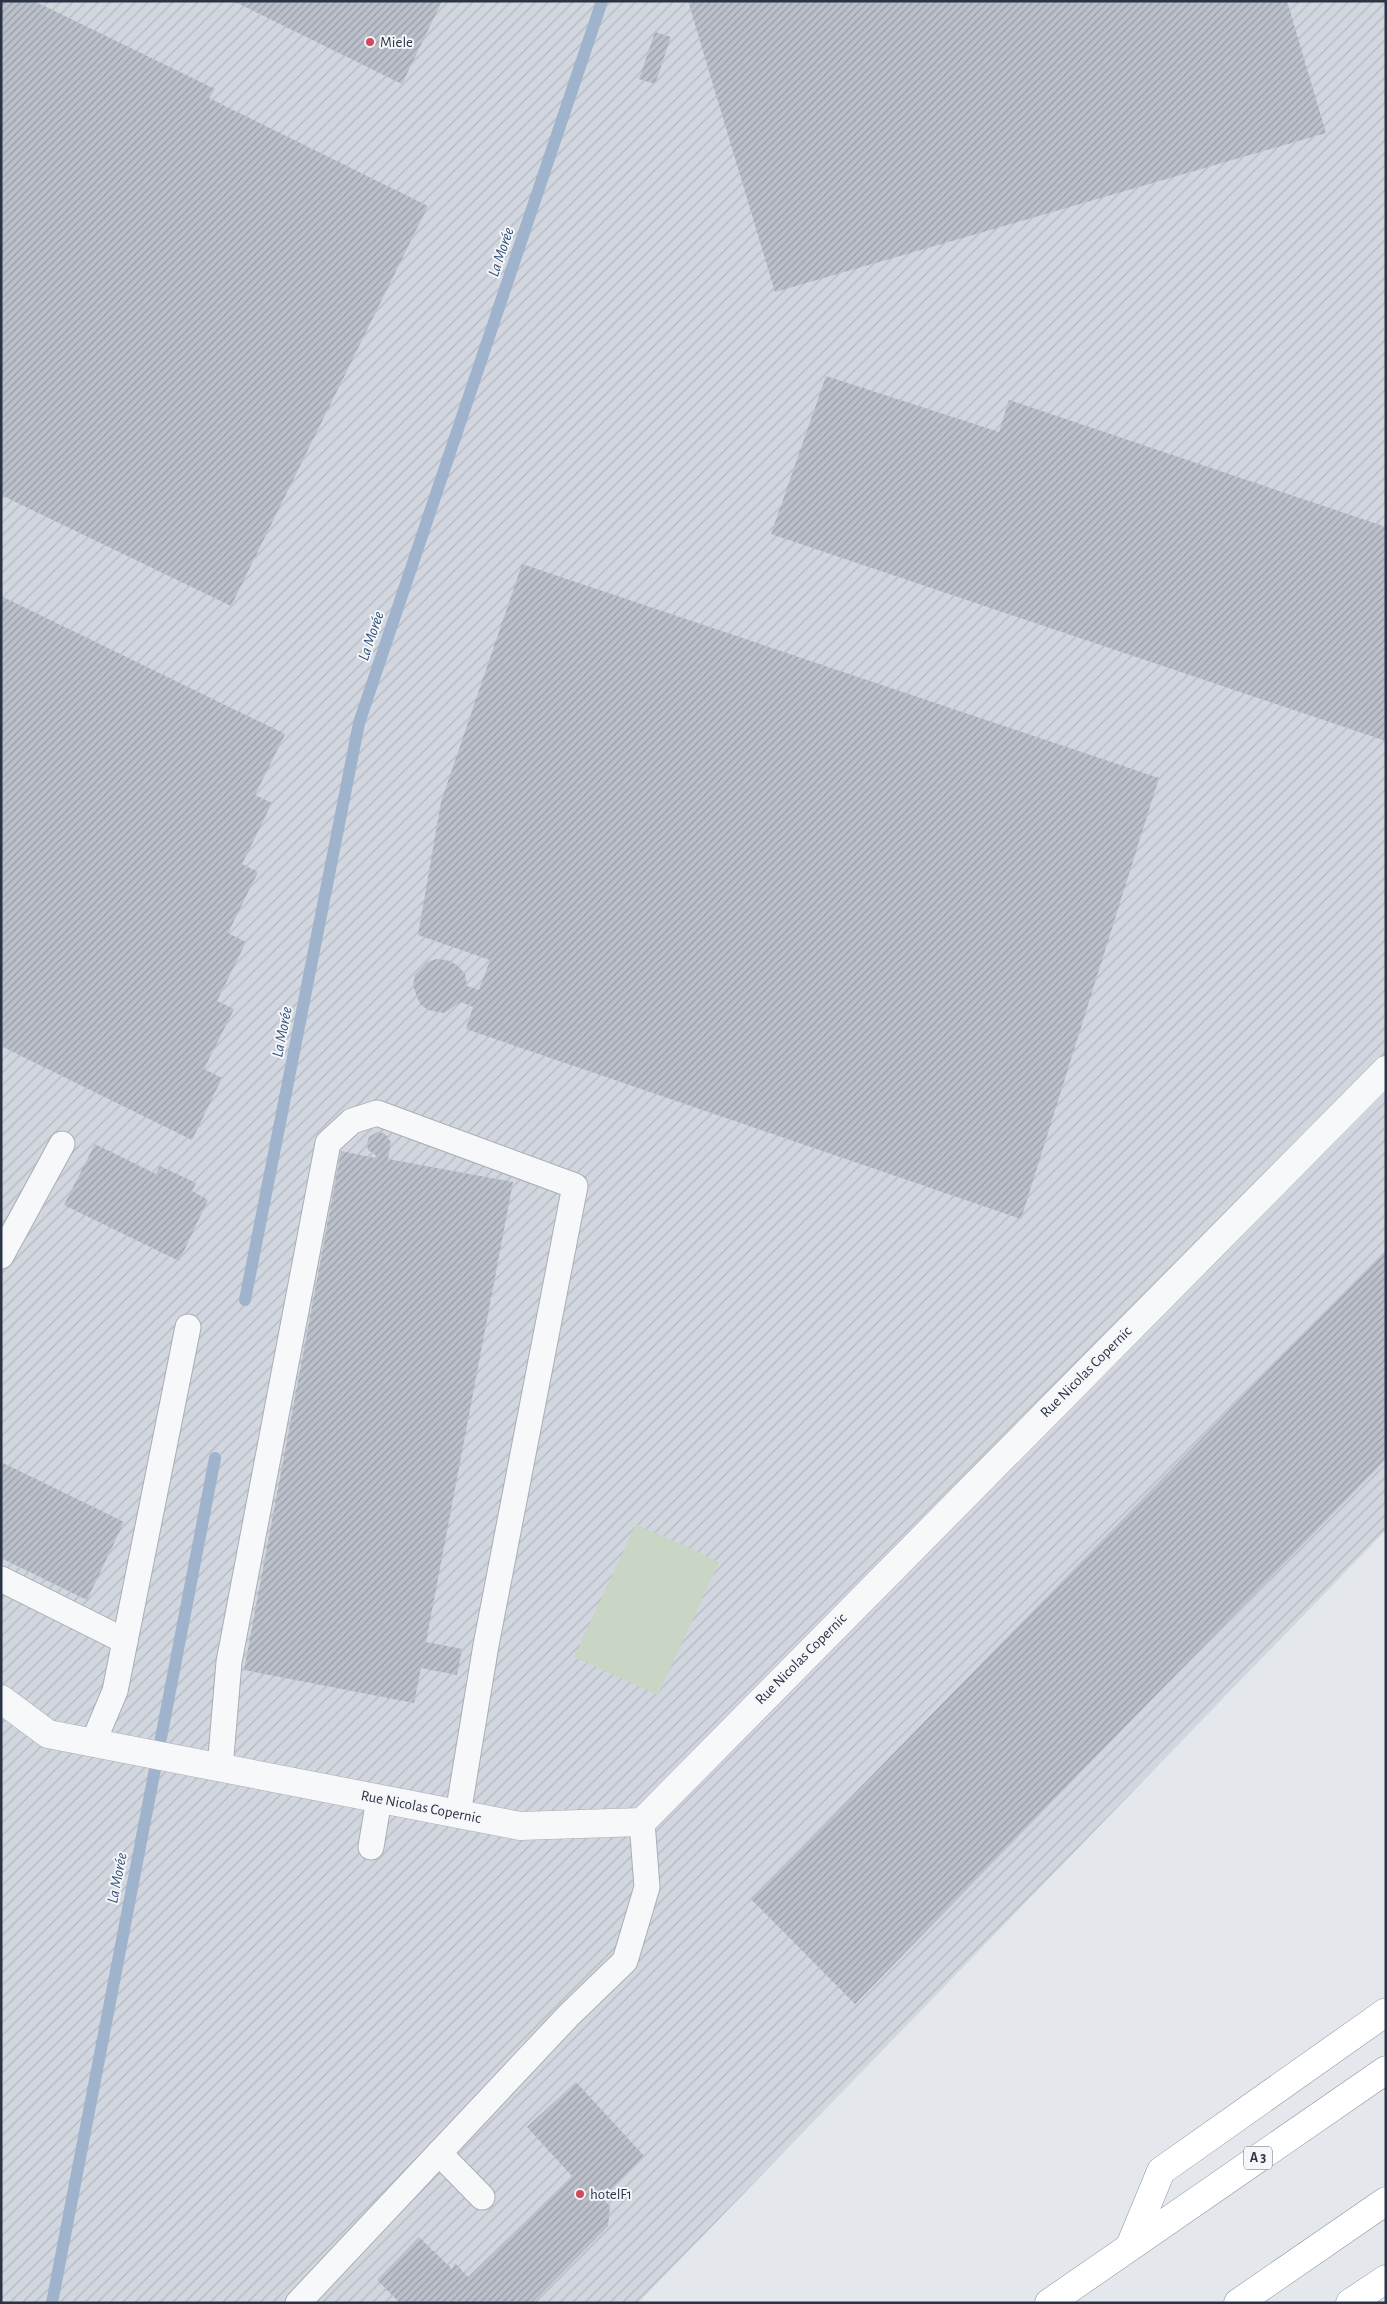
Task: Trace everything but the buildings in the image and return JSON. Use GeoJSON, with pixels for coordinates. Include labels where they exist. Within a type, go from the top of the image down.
{"type":"FeatureCollection","features":[{"type":"Feature","properties":{"kind":"highway"},"geometry":{"type":"LineString","coordinates":[[1130,2246],[1161,2171],[1386,2012]]}},
{"type":"Feature","properties":{"kind":"highway","name":"A 3"},"geometry":{"type":"LineString","coordinates":[[1049,2303],[1386,2070]]}},
{"type":"Feature","properties":{"kind":"highway"},"geometry":{"type":"LineString","coordinates":[[1238,2303],[1386,2201]]}},
{"type":"Feature","properties":{"kind":"highway"},"geometry":{"type":"LineString","coordinates":[[1350,2303],[1386,2279]]}},
{"type":"Feature","properties":{"kind":"street","name":"Rue Nicolas Copernic"},"geometry":{"type":"LineString","coordinates":[[1,1700],[48,1734],[520,1826],[642,1822],[1386,1070]]}},
{"type":"Feature","properties":{"kind":"lane"},"geometry":{"type":"LineString","coordinates":[[220,1768],[229,1662],[328,1142],[352,1121],[376,1113],[575,1186],[486,1645],[470,1751],[458,1814]]}},
{"type":"Feature","properties":{"kind":"lane"},"geometry":{"type":"LineString","coordinates":[[6,1248],[62,1144]]}},
{"type":"Feature","properties":{"kind":"lane"},"geometry":{"type":"LineString","coordinates":[[93,1743],[115,1691],[188,1328]]}},
{"type":"Feature","properties":{"kind":"lane"},"geometry":{"type":"LineString","coordinates":[[1,1579],[125,1641]]}},
{"type":"Feature","properties":{"kind":"lane"},"geometry":{"type":"LineString","coordinates":[[371,1847],[379,1799]]}},
{"type":"Feature","properties":{"kind":"lane"},"geometry":{"type":"LineString","coordinates":[[298,2303],[569,2015],[626,1962],[647,1887],[642,1822]]}},
{"type":"Feature","properties":{"kind":"lane"},"geometry":{"type":"LineString","coordinates":[[439,2153],[482,2197]]}},
{"type":"Feature","properties":{"kind":"shaded area"},"geometry":{"type":"Polygon","coordinates":[[[1,1],[1386,1],[1386,1530],[638,2303],[1,2303],[1,1]]]}},
{"type":"Feature","properties":{"kind":"green space"},"geometry":{"type":"Polygon","coordinates":[[[636,1524],[719,1562],[658,1695],[574,1657],[636,1524]]]}},
{"type":"Feature","properties":{"kind":"waterway","name":"La Morée"},"geometry":{"type":"LineString","coordinates":[[245,1300],[359,723],[602,1]]}},
{"type":"Feature","properties":{"kind":"waterway","name":"La Morée"},"geometry":{"type":"LineString","coordinates":[[52,2303],[215,1458]]}},
{"type":"Feature","properties":{"kind":"place","name":"Miele"},"geometry":{"type":"Point","coordinates":[370,42]}},
{"type":"Feature","properties":{"kind":"place","name":"hotelF1"},"geometry":{"type":"Point","coordinates":[580,2194]}}]}
